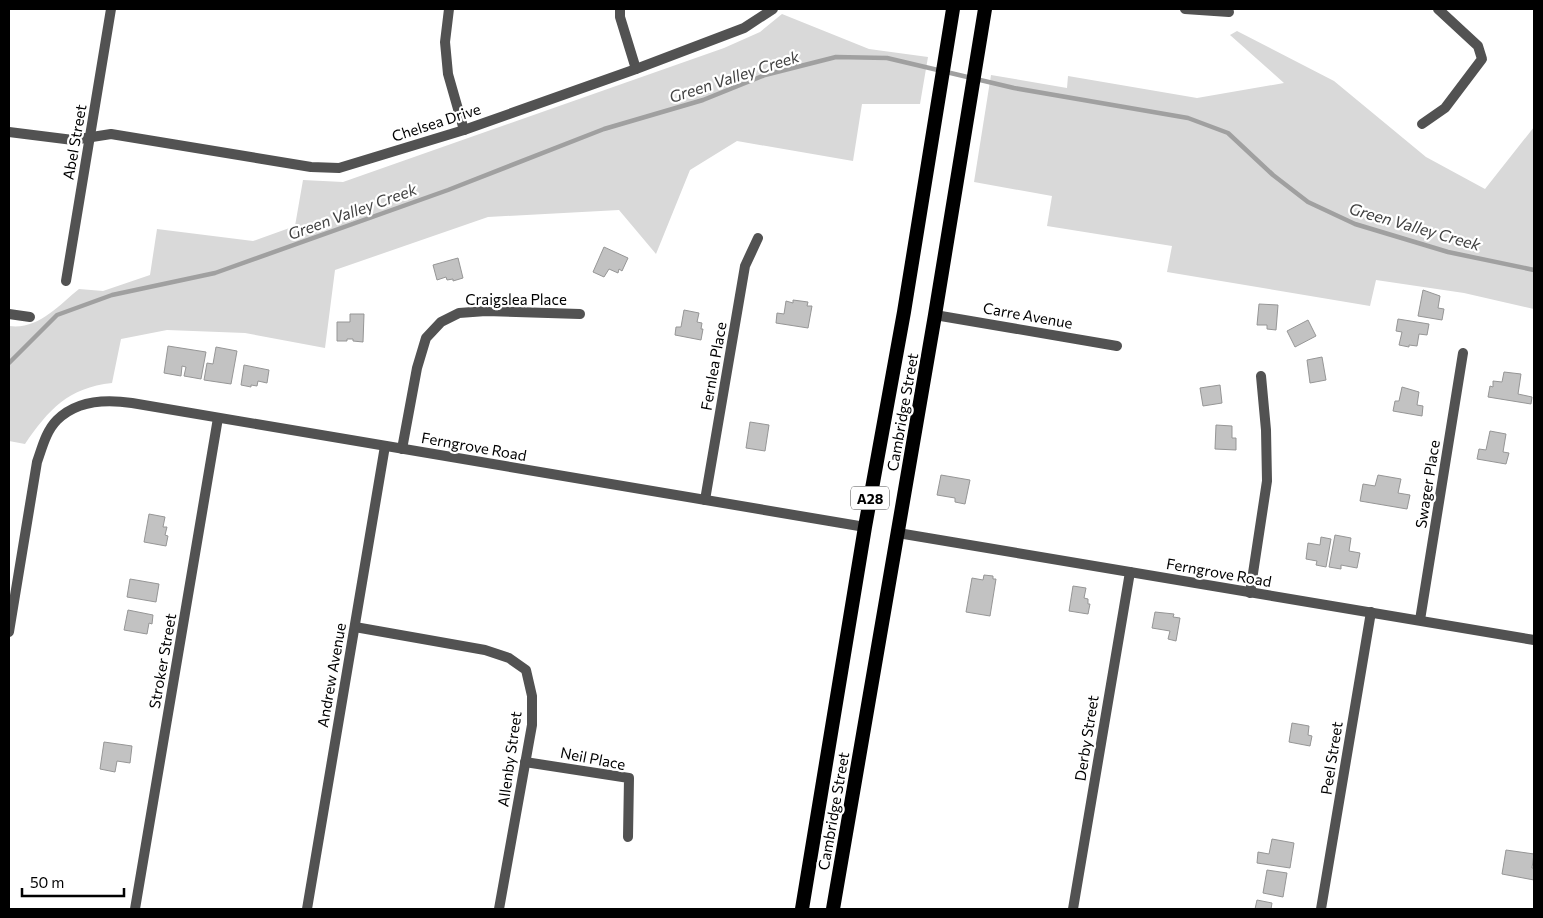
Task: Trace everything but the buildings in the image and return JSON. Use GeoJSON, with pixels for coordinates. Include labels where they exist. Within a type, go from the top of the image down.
{"type":"FeatureCollection","features":[{"type":"Feature","properties":{"kind":"highway","name":"Cambridge Street"},"geometry":{"type":"LineString","coordinates":[[802,909],[865,527],[904,312],[953,9]]}},
{"type":"Feature","properties":{"kind":"highway","name":"Cambridge Street"},"geometry":{"type":"LineString","coordinates":[[833,909],[935,315],[985,9]]}},
{"type":"Feature","properties":{"kind":"street","name":"Abel Street"},"geometry":{"type":"LineString","coordinates":[[66,281],[111,9]]}},
{"type":"Feature","properties":{"kind":"street"},"geometry":{"type":"LineString","coordinates":[[449,9],[445,42],[448,74],[464,130]]}},
{"type":"Feature","properties":{"kind":"street"},"geometry":{"type":"LineString","coordinates":[[620,9],[620,17],[636,69]]}},
{"type":"Feature","properties":{"kind":"street","name":"Chelsea Drive"},"geometry":{"type":"LineString","coordinates":[[9,132],[73,140],[111,134],[311,167],[339,168],[464,130],[636,69],[744,28],[773,9]]}},
{"type":"Feature","properties":{"kind":"street"},"geometry":{"type":"LineString","coordinates":[[1185,9],[1229,12]]}},
{"type":"Feature","properties":{"kind":"street"},"geometry":{"type":"LineString","coordinates":[[1422,124],[1444,108],[1482,59],[1478,46],[1438,9]]}},
{"type":"Feature","properties":{"kind":"street","name":"Fernlea Place"},"geometry":{"type":"LineString","coordinates":[[705,500],[745,266],[758,238]]}},
{"type":"Feature","properties":{"kind":"street","name":"Craigslea Place"},"geometry":{"type":"LineString","coordinates":[[402,449],[417,368],[426,338],[441,322],[459,313],[486,311],[580,314]]}},
{"type":"Feature","properties":{"kind":"street"},"geometry":{"type":"LineString","coordinates":[[9,314],[30,318]]}},
{"type":"Feature","properties":{"kind":"street","name":"Carre Avenue"},"geometry":{"type":"LineString","coordinates":[[935,315],[1117,346]]}},
{"type":"Feature","properties":{"kind":"street","name":"Swager Place"},"geometry":{"type":"LineString","coordinates":[[1420,620],[1463,353]]}},
{"type":"Feature","properties":{"kind":"street"},"geometry":{"type":"LineString","coordinates":[[1250,593],[1267,481],[1266,430],[1261,376]]}},
{"type":"Feature","properties":{"kind":"street","name":"Ferngrove Road"},"geometry":{"type":"LineString","coordinates":[[9,632],[37,462],[46,438],[57,420],[78,405],[96,402],[115,401],[865,527]]}},
{"type":"Feature","properties":{"kind":"street","name":"Stroker Street"},"geometry":{"type":"LineString","coordinates":[[135,909],[218,418]]}},
{"type":"Feature","properties":{"kind":"street","name":"Andrew Avenue"},"geometry":{"type":"LineString","coordinates":[[307,909],[385,446]]}},
{"type":"Feature","properties":{"kind":"street","name":"Ferngrove Road"},"geometry":{"type":"LineString","coordinates":[[898,534],[1534,640]]}},
{"type":"Feature","properties":{"kind":"street","name":"Derby Street"},"geometry":{"type":"LineString","coordinates":[[1073,909],[1130,572]]}},
{"type":"Feature","properties":{"kind":"street","name":"Peel Street"},"geometry":{"type":"LineString","coordinates":[[1321,909],[1371,612]]}},
{"type":"Feature","properties":{"kind":"street","name":"Allenby Street"},"geometry":{"type":"LineString","coordinates":[[355,627],[485,650],[509,658],[526,670],[532,696],[532,725],[499,909]]}},
{"type":"Feature","properties":{"kind":"street","name":"Neil Place"},"geometry":{"type":"LineString","coordinates":[[526,762],[629,778],[628,837]]}},
{"type":"Feature","properties":{"kind":"shaded area"},"geometry":{"type":"Polygon","coordinates":[[[782,14],[869,49],[928,57],[920,104],[862,104],[853,161],[737,141],[690,170],[656,254],[619,210],[488,217],[335,270],[325,348],[245,333],[167,330],[121,339],[112,383],[83,390],[61,402],[43,420],[25,444],[9,441],[9,326],[19,326],[38,321],[79,289],[103,291],[150,275],[157,229],[253,241],[295,226],[303,180],[343,182],[724,48],[760,32],[782,14]]]}},
{"type":"Feature","properties":{"kind":"shaded area"},"geometry":{"type":"Polygon","coordinates":[[[1237,31],[1334,81],[1426,157],[1485,189],[1534,127],[1534,309],[1464,293],[1376,280],[1370,306],[1167,272],[1172,246],[1047,226],[1052,196],[974,182],[991,75],[1067,88],[1068,76],[1197,98],[1284,83],[1230,35],[1237,31]]]}},
{"type":"Feature","properties":{"kind":"waterway","name":"Green Valley Creek"},"geometry":{"type":"LineString","coordinates":[[9,363],[57,315],[112,295],[215,273],[448,190],[604,129],[703,100],[765,75],[836,57],[887,58],[1014,88],[1188,118],[1228,133],[1273,175],[1308,202],[1355,224],[1448,252],[1534,270]]}}]}
